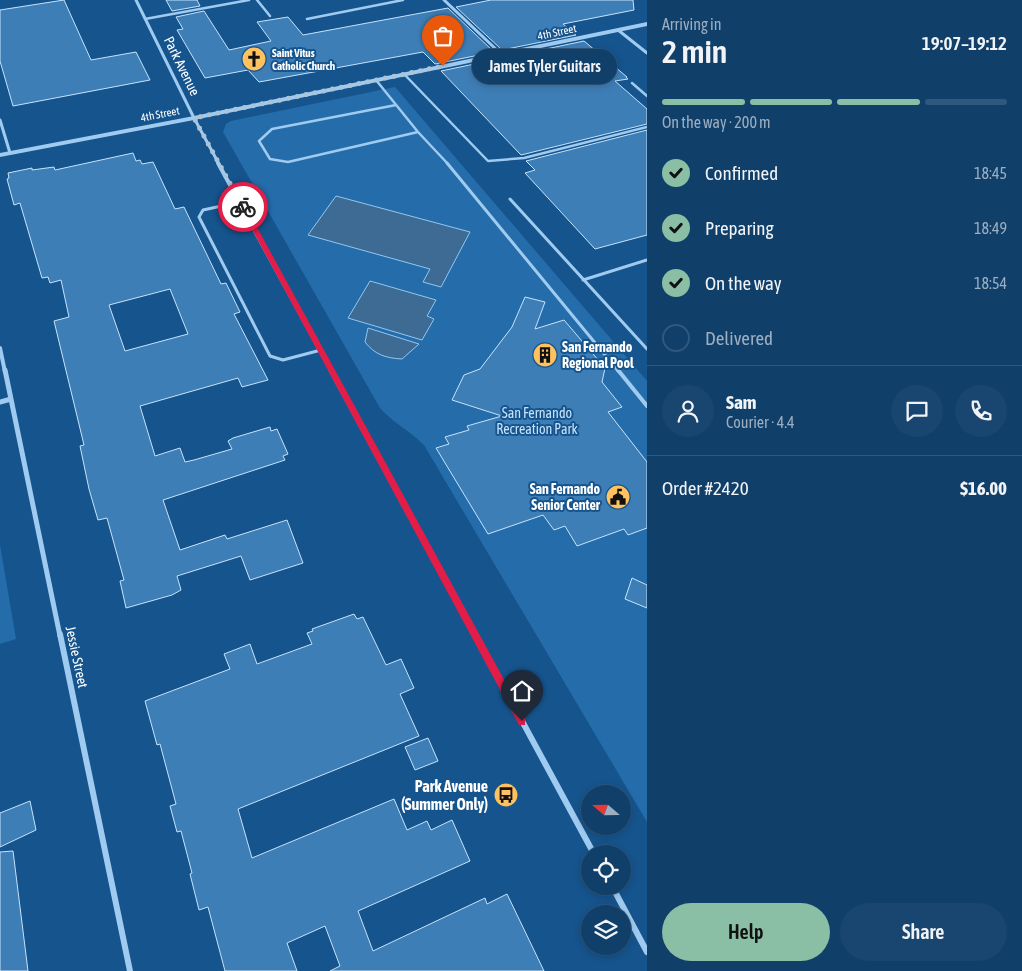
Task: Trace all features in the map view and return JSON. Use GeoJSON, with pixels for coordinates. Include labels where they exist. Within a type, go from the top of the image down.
{"type":"FeatureCollection","features":[{"type":"Feature","properties":{"kind":"street","name":"Park Avenue"},"geometry":{"type":"LineString","coordinates":[[136,0],[194,118],[589,845]]}},
{"type":"Feature","properties":{"kind":"street"},"geometry":{"type":"LineString","coordinates":[[444,0],[501,54]]}},
{"type":"Feature","properties":{"kind":"street","name":"4th Street"},"geometry":{"type":"LineString","coordinates":[[0,155],[194,118],[647,24]]}},
{"type":"Feature","properties":{"kind":"street"},"geometry":{"type":"LineString","coordinates":[[618,30],[647,53]]}},
{"type":"Feature","properties":{"kind":"street"},"geometry":{"type":"LineString","coordinates":[[0,120],[10,153]]}},
{"type":"Feature","properties":{"kind":"street","name":"Jessie Street"},"geometry":{"type":"LineString","coordinates":[[0,348],[130,971]]}},
{"type":"Feature","properties":{"kind":"street"},"geometry":{"type":"LineString","coordinates":[[0,402],[11,400]]}},
{"type":"Feature","properties":{"kind":"street"},"geometry":{"type":"LineString","coordinates":[[617,895],[647,952]]}},
{"type":"Feature","properties":{"kind":"lane"},"geometry":{"type":"LineString","coordinates":[[145,19],[249,0]]}},
{"type":"Feature","properties":{"kind":"lane"},"geometry":{"type":"LineString","coordinates":[[257,0],[270,16]]}},
{"type":"Feature","properties":{"kind":"lane"},"geometry":{"type":"LineString","coordinates":[[307,19],[403,0]]}},
{"type":"Feature","properties":{"kind":"lane"},"geometry":{"type":"LineString","coordinates":[[404,74],[488,161],[524,158],[647,127]]}},
{"type":"Feature","properties":{"kind":"lane"},"geometry":{"type":"LineString","coordinates":[[376,80],[418,132],[437,150],[647,406]]}},
{"type":"Feature","properties":{"kind":"lane"},"geometry":{"type":"LineString","coordinates":[[632,83],[647,96]]}},
{"type":"Feature","properties":{"kind":"lane"},"geometry":{"type":"LineString","coordinates":[[396,104],[272,129],[259,141],[270,159],[288,162],[418,132]]}},
{"type":"Feature","properties":{"kind":"lane"},"geometry":{"type":"LineString","coordinates":[[510,199],[647,349]]}},
{"type":"Feature","properties":{"kind":"lane"},"geometry":{"type":"LineString","coordinates":[[240,202],[203,210],[199,217],[270,356],[283,360],[321,350]]}},
{"type":"Feature","properties":{"kind":"lane"},"geometry":{"type":"LineString","coordinates":[[583,280],[647,260]]}},
{"type":"Feature","properties":{"kind":"green space","name":"San Fernando Recreation Park"},"geometry":{"type":"Polygon","coordinates":[[[395,87],[647,381],[647,822],[631,795],[631,785],[625,785],[424,445],[380,408],[223,132],[226,124],[231,121],[395,87]]]}},
{"type":"Feature","properties":{"kind":"green space"},"geometry":{"type":"Polygon","coordinates":[[[0,545],[16,639],[0,644],[0,545]]]}},
{"type":"Feature","properties":{"kind":"shaded area"},"geometry":{"type":"Polygon","coordinates":[[[336,196],[470,232],[441,287],[423,282],[430,269],[308,235],[336,196]]]}},
{"type":"Feature","properties":{"kind":"shaded area"},"geometry":{"type":"Polygon","coordinates":[[[370,281],[436,300],[427,316],[434,319],[422,340],[348,318],[370,281]]]}},
{"type":"Feature","properties":{"kind":"shaded area"},"geometry":{"type":"Polygon","coordinates":[[[368,328],[419,344],[402,359],[386,357],[377,353],[365,342],[368,328]]]}},
{"type":"Feature","properties":{"kind":"building"},"geometry":{"type":"Polygon","coordinates":[[[64,0],[91,60],[136,52],[150,80],[13,106],[0,61],[0,10],[64,0]]]}},
{"type":"Feature","properties":{"kind":"building"},"geometry":{"type":"Polygon","coordinates":[[[166,0],[197,0],[200,6],[172,11],[166,0]]]}},
{"type":"Feature","properties":{"kind":"building"},"geometry":{"type":"Polygon","coordinates":[[[491,0],[633,0],[634,10],[563,24],[576,35],[502,50],[456,7],[491,0]]]}},
{"type":"Feature","properties":{"kind":"building"},"geometry":{"type":"Polygon","coordinates":[[[448,8],[494,52],[435,64],[423,52],[259,82],[248,70],[205,78],[177,30],[183,29],[176,17],[204,11],[229,50],[271,41],[257,22],[288,17],[303,35],[448,8]]]}},
{"type":"Feature","properties":{"kind":"building"},"geometry":{"type":"Polygon","coordinates":[[[584,41],[627,77],[628,79],[615,81],[647,109],[647,124],[521,155],[441,71],[584,41]]]}},
{"type":"Feature","properties":{"kind":"building"},"geometry":{"type":"Polygon","coordinates":[[[647,130],[647,235],[595,249],[525,173],[535,170],[526,161],[647,130]]]}},
{"type":"Feature","properties":{"kind":"building"},"geometry":{"type":"Polygon","coordinates":[[[133,153],[136,161],[140,160],[142,164],[153,162],[175,209],[184,207],[221,284],[226,283],[240,312],[234,314],[268,380],[242,387],[238,378],[140,406],[155,456],[180,448],[185,462],[194,460],[232,449],[228,441],[233,438],[270,427],[271,431],[277,429],[288,454],[283,456],[285,460],[163,500],[180,550],[225,535],[227,539],[287,520],[303,563],[250,580],[241,556],[177,576],[181,590],[172,595],[126,608],[120,581],[124,580],[107,518],[98,520],[89,489],[80,446],[84,445],[54,321],[69,317],[61,280],[50,283],[48,277],[42,278],[20,203],[14,205],[7,179],[9,178],[8,173],[32,168],[32,170],[54,167],[55,170],[133,153]],[[170,289],[109,305],[125,351],[188,334],[170,289]]]}},
{"type":"Feature","properties":{"kind":"building"},"geometry":{"type":"Polygon","coordinates":[[[525,297],[545,302],[535,329],[564,320],[605,368],[602,382],[622,407],[608,412],[647,462],[647,528],[628,535],[624,529],[577,546],[565,526],[554,530],[543,515],[488,534],[436,448],[449,444],[445,437],[469,430],[467,426],[502,416],[452,400],[464,375],[480,369],[512,327],[525,297]]]}},
{"type":"Feature","properties":{"kind":"building"},"geometry":{"type":"Polygon","coordinates":[[[632,578],[647,585],[647,608],[625,599],[632,578]]]}},
{"type":"Feature","properties":{"kind":"building"},"geometry":{"type":"Polygon","coordinates":[[[354,614],[357,619],[363,617],[386,665],[401,659],[414,688],[400,694],[419,736],[238,809],[252,858],[394,799],[407,830],[427,821],[431,830],[452,820],[470,861],[358,911],[373,951],[485,898],[487,904],[507,894],[544,971],[330,971],[340,966],[325,926],[287,943],[297,971],[225,971],[208,907],[199,910],[181,831],[177,832],[170,806],[176,804],[160,744],[157,745],[145,701],[230,669],[224,654],[250,644],[257,664],[312,644],[307,633],[313,631],[312,629],[354,614]]]}},
{"type":"Feature","properties":{"kind":"building"},"geometry":{"type":"Polygon","coordinates":[[[428,738],[438,761],[415,770],[405,747],[428,738]]]}},
{"type":"Feature","properties":{"kind":"building"},"geometry":{"type":"Polygon","coordinates":[[[30,801],[36,830],[0,847],[0,813],[30,801]]]}},
{"type":"Feature","properties":{"kind":"building"},"geometry":{"type":"Polygon","coordinates":[[[13,851],[28,971],[0,971],[0,852],[13,851]]]}},
{"type":"Feature","properties":{"kind":"way so far"},"geometry":{"type":"LineString","coordinates":[[243,207],[194,118],[443,66]]}},
{"type":"Feature","properties":{"kind":"place","name":"Saint Vitus Catholic Church"},"geometry":{"type":"Point","coordinates":[254,59]}},
{"type":"Feature","properties":{"kind":"place","name":"James Tyler Guitars"},"geometry":{"type":"Point","coordinates":[443,66]}},
{"type":"Feature","properties":{"kind":"place","name":"San Fernando Regional Pool"},"geometry":{"type":"Point","coordinates":[545,355]}},
{"type":"Feature","properties":{"kind":"place","name":"San Fernando Senior Center"},"geometry":{"type":"Point","coordinates":[618,497]}},
{"type":"Feature","properties":{"kind":"place","name":"Park Avenue (Summer Only)"},"geometry":{"type":"Point","coordinates":[506,795]}},
{"type":"Feature","properties":{"kind":"route"},"geometry":{"type":"LineString","coordinates":[[243,207],[522,721]]}}]}
